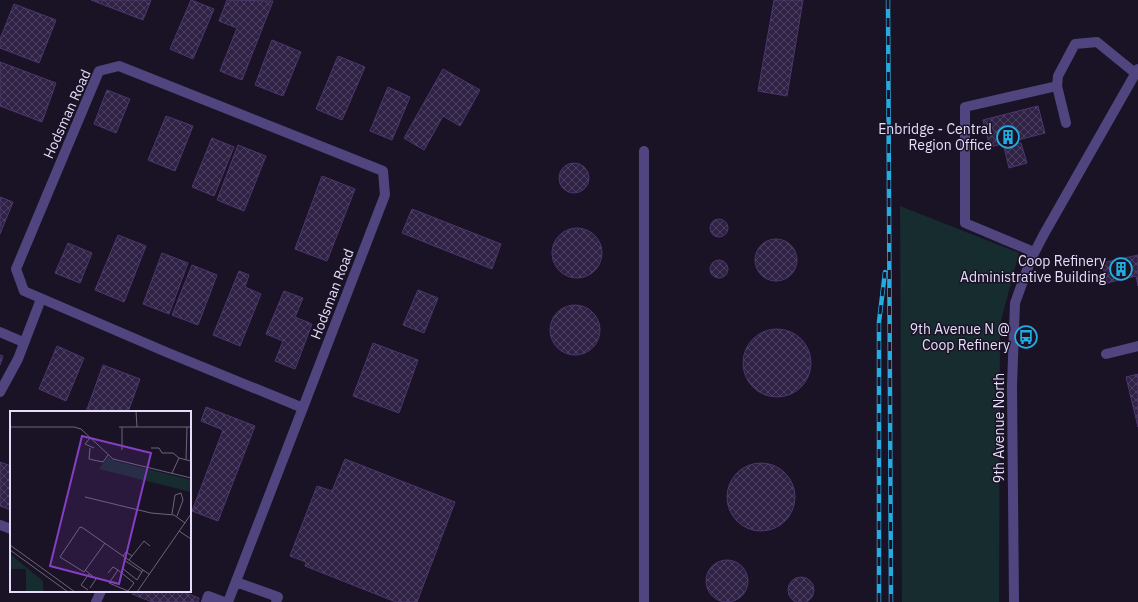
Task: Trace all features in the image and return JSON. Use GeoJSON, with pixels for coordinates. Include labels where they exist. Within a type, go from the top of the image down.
{"type":"FeatureCollection","features":[{"type":"Feature","properties":{"kind":"street"},"geometry":{"type":"LineString","coordinates":[[1066,124],[1057,86],[1058,76],[1075,44],[1096,42],[1137,71]]}},
{"type":"Feature","properties":{"kind":"street","name":"Hodsman Road"},"geometry":{"type":"LineString","coordinates":[[228,602],[236,582],[303,408],[385,195],[383,171],[119,66],[99,71],[16,269],[24,291],[166,352],[303,408]]}},
{"type":"Feature","properties":{"kind":"street","name":"9th Avenue North"},"geometry":{"type":"LineString","coordinates":[[1014,602],[1012,386],[1015,303],[1034,252],[1137,71]]}},
{"type":"Feature","properties":{"kind":"street"},"geometry":{"type":"LineString","coordinates":[[1034,252],[965,223],[964,107],[1057,86]]}},
{"type":"Feature","properties":{"kind":"street"},"geometry":{"type":"LineString","coordinates":[[644,150],[644,602]]}},
{"type":"Feature","properties":{"kind":"street"},"geometry":{"type":"LineString","coordinates":[[0,392],[18,359],[41,298]]}},
{"type":"Feature","properties":{"kind":"street"},"geometry":{"type":"LineString","coordinates":[[0,332],[24,342]]}},
{"type":"Feature","properties":{"kind":"street"},"geometry":{"type":"LineString","coordinates":[[1106,354],[1138,346]]}},
{"type":"Feature","properties":{"kind":"street"},"geometry":{"type":"LineString","coordinates":[[0,525],[10,529]]}},
{"type":"Feature","properties":{"kind":"street"},"geometry":{"type":"LineString","coordinates":[[236,582],[278,596],[276,602]]}},
{"type":"Feature","properties":{"kind":"street"},"geometry":{"type":"LineString","coordinates":[[96,602],[100,592]]}},
{"type":"Feature","properties":{"kind":"street"},"geometry":{"type":"LineString","coordinates":[[206,602],[208,596],[224,602]]}},
{"type":"Feature","properties":{"kind":"green space"},"geometry":{"type":"Polygon","coordinates":[[[900,206],[1019,253],[1000,324],[999,602],[902,602],[900,206]]]}},
{"type":"Feature","properties":{"kind":"building"},"geometry":{"type":"Polygon","coordinates":[[[91,0],[151,0],[143,20],[91,0]]]}},
{"type":"Feature","properties":{"kind":"building"},"geometry":{"type":"Polygon","coordinates":[[[191,0],[214,9],[193,59],[170,49],[191,0]]]}},
{"type":"Feature","properties":{"kind":"building"},"geometry":{"type":"Polygon","coordinates":[[[227,0],[273,1],[242,80],[220,71],[237,28],[219,21],[227,0]]]}},
{"type":"Feature","properties":{"kind":"building"},"geometry":{"type":"Polygon","coordinates":[[[774,0],[803,0],[787,96],[758,91],[774,0]]]}},
{"type":"Feature","properties":{"kind":"building"},"geometry":{"type":"Polygon","coordinates":[[[14,4],[56,20],[39,63],[0,48],[0,39],[14,4]]]}},
{"type":"Feature","properties":{"kind":"building"},"geometry":{"type":"Polygon","coordinates":[[[272,40],[301,52],[283,96],[255,85],[272,40]]]}},
{"type":"Feature","properties":{"kind":"building"},"geometry":{"type":"Polygon","coordinates":[[[338,56],[365,67],[342,120],[316,109],[338,56]]]}},
{"type":"Feature","properties":{"kind":"building"},"geometry":{"type":"Polygon","coordinates":[[[0,62],[56,83],[42,122],[0,106],[0,62]]]}},
{"type":"Feature","properties":{"kind":"building"},"geometry":{"type":"Polygon","coordinates":[[[443,69],[480,90],[460,126],[443,116],[424,150],[404,138],[443,69]]]}},
{"type":"Feature","properties":{"kind":"building"},"geometry":{"type":"Polygon","coordinates":[[[388,87],[410,97],[392,140],[370,131],[388,87]]]}},
{"type":"Feature","properties":{"kind":"building"},"geometry":{"type":"Polygon","coordinates":[[[107,90],[130,99],[116,133],[94,124],[107,90]]]}},
{"type":"Feature","properties":{"kind":"building","name":"Enbridge - Central Region Office"},"geometry":{"type":"Polygon","coordinates":[[[1038,106],[1045,133],[1014,141],[1015,144],[1021,143],[1027,163],[1009,168],[1004,147],[1010,146],[1009,142],[990,147],[983,120],[1038,106]]]}},
{"type":"Feature","properties":{"kind":"building"},"geometry":{"type":"Polygon","coordinates":[[[166,116],[193,126],[175,171],[148,160],[166,116]]]}},
{"type":"Feature","properties":{"kind":"building"},"geometry":{"type":"Polygon","coordinates":[[[212,138],[234,147],[214,196],[192,187],[212,138]]]}},
{"type":"Feature","properties":{"kind":"building"},"geometry":{"type":"Polygon","coordinates":[[[238,145],[266,156],[244,211],[217,200],[238,145]]]}},
{"type":"Feature","properties":{"kind":"building"},"geometry":{"type":"Polygon","coordinates":[[[574,163],[585,167],[589,178],[585,189],[574,193],[563,189],[559,178],[563,167],[574,163]]]}},
{"type":"Feature","properties":{"kind":"building"},"geometry":{"type":"Polygon","coordinates":[[[322,176],[355,189],[327,261],[295,249],[322,176]]]}},
{"type":"Feature","properties":{"kind":"building"},"geometry":{"type":"Polygon","coordinates":[[[0,197],[13,202],[0,234],[0,197]]]}},
{"type":"Feature","properties":{"kind":"building"},"geometry":{"type":"Polygon","coordinates":[[[412,209],[501,244],[492,269],[402,233],[412,209]]]}},
{"type":"Feature","properties":{"kind":"building"},"geometry":{"type":"Polygon","coordinates":[[[715,219],[723,219],[728,224],[726,235],[723,237],[715,237],[710,232],[710,224],[715,219]]]}},
{"type":"Feature","properties":{"kind":"building"},"geometry":{"type":"Polygon","coordinates":[[[572,228],[582,228],[595,235],[602,248],[602,258],[595,271],[582,278],[572,278],[563,274],[556,267],[552,258],[552,248],[556,239],[563,232],[572,228]]]}},
{"type":"Feature","properties":{"kind":"building"},"geometry":{"type":"Polygon","coordinates":[[[118,235],[146,246],[124,302],[95,290],[118,235]]]}},
{"type":"Feature","properties":{"kind":"building"},"geometry":{"type":"Polygon","coordinates":[[[776,239],[791,245],[797,260],[791,275],[776,281],[761,275],[755,260],[761,245],[776,239]]]}},
{"type":"Feature","properties":{"kind":"building"},"geometry":{"type":"Polygon","coordinates":[[[68,243],[92,253],[80,283],[55,273],[68,243]]]}},
{"type":"Feature","properties":{"kind":"building"},"geometry":{"type":"Polygon","coordinates":[[[162,253],[188,263],[169,314],[143,304],[162,253]]]}},
{"type":"Feature","properties":{"kind":"building","name":"Coop Refinery Administrative Building"},"geometry":{"type":"Polygon","coordinates":[[[1138,255],[1138,286],[1136,276],[1107,283],[1102,263],[1138,255]]]}},
{"type":"Feature","properties":{"kind":"building"},"geometry":{"type":"Polygon","coordinates":[[[715,260],[723,260],[728,265],[726,276],[723,278],[715,278],[710,273],[710,265],[715,260]]]}},
{"type":"Feature","properties":{"kind":"building"},"geometry":{"type":"Polygon","coordinates":[[[192,265],[217,275],[198,325],[172,315],[192,265]]]}},
{"type":"Feature","properties":{"kind":"building"},"geometry":{"type":"Polygon","coordinates":[[[239,271],[249,275],[245,287],[261,294],[240,346],[213,335],[239,271]]]}},
{"type":"Feature","properties":{"kind":"building"},"geometry":{"type":"Polygon","coordinates":[[[418,290],[438,298],[424,333],[403,325],[418,290]]]}},
{"type":"Feature","properties":{"kind":"building"},"geometry":{"type":"Polygon","coordinates":[[[284,291],[303,298],[295,317],[312,324],[295,369],[275,361],[283,341],[266,334],[284,291]]]}},
{"type":"Feature","properties":{"kind":"building"},"geometry":{"type":"Polygon","coordinates":[[[570,305],[580,305],[593,312],[600,325],[600,335],[593,348],[580,355],[570,355],[561,351],[554,344],[550,335],[550,325],[554,316],[561,309],[570,305]]]}},
{"type":"Feature","properties":{"kind":"building"},"geometry":{"type":"Polygon","coordinates":[[[777,329],[790,332],[801,339],[808,350],[811,363],[808,376],[801,387],[790,394],[777,397],[764,394],[753,387],[746,376],[743,363],[746,350],[753,339],[764,332],[777,329]]]}},
{"type":"Feature","properties":{"kind":"building"},"geometry":{"type":"Polygon","coordinates":[[[373,343],[418,360],[399,413],[353,396],[373,343]]]}},
{"type":"Feature","properties":{"kind":"building"},"geometry":{"type":"Polygon","coordinates":[[[57,346],[84,358],[66,401],[39,389],[57,346]]]}},
{"type":"Feature","properties":{"kind":"building"},"geometry":{"type":"Polygon","coordinates":[[[0,355],[3,356],[0,365],[0,355]]]}},
{"type":"Feature","properties":{"kind":"building"},"geometry":{"type":"Polygon","coordinates":[[[103,365],[140,379],[128,411],[86,411],[103,365]]]}},
{"type":"Feature","properties":{"kind":"building"},"geometry":{"type":"Polygon","coordinates":[[[1138,374],[1138,427],[1126,377],[1138,374]]]}},
{"type":"Feature","properties":{"kind":"building"},"geometry":{"type":"Polygon","coordinates":[[[206,407],[255,426],[218,521],[192,511],[223,430],[201,421],[206,407]]]}},
{"type":"Feature","properties":{"kind":"building"},"geometry":{"type":"Polygon","coordinates":[[[345,459],[455,502],[417,602],[396,602],[305,566],[306,562],[290,556],[317,486],[332,491],[345,459]]]}},
{"type":"Feature","properties":{"kind":"building"},"geometry":{"type":"Polygon","coordinates":[[[0,462],[10,466],[10,510],[0,506],[0,462]]]}},
{"type":"Feature","properties":{"kind":"building"},"geometry":{"type":"Polygon","coordinates":[[[761,463],[774,466],[785,473],[792,484],[795,497],[792,510],[785,521],[774,528],[761,531],[748,528],[737,521],[730,510],[727,497],[730,484],[737,473],[748,466],[761,463]]]}},
{"type":"Feature","properties":{"kind":"building"},"geometry":{"type":"Polygon","coordinates":[[[727,560],[742,566],[748,581],[742,596],[727,602],[712,596],[706,581],[712,566],[727,560]]]}},
{"type":"Feature","properties":{"kind":"building"},"geometry":{"type":"Polygon","coordinates":[[[801,577],[810,581],[814,590],[810,599],[801,603],[792,599],[788,590],[792,581],[801,577]]]}},
{"type":"Feature","properties":{"kind":"building"},"geometry":{"type":"Polygon","coordinates":[[[133,592],[184,592],[199,598],[198,602],[152,602],[132,594],[133,592]]]}},
{"type":"Feature","properties":{"kind":"railway"},"geometry":{"type":"LineString","coordinates":[[888,0],[891,602]]}},
{"type":"Feature","properties":{"kind":"railway"},"geometry":{"type":"LineString","coordinates":[[879,602],[879,322],[885,272]]}},
{"type":"Feature","properties":{"kind":"place","name":"Enbridge - Central Region Office"},"geometry":{"type":"Point","coordinates":[1008,137]}},
{"type":"Feature","properties":{"kind":"place","name":"Coop Refinery Administrative Building"},"geometry":{"type":"Point","coordinates":[1121,269]}},
{"type":"Feature","properties":{"kind":"place","name":"9th Avenue N @ Coop Refinery"},"geometry":{"type":"Point","coordinates":[1026,337]}}]}
